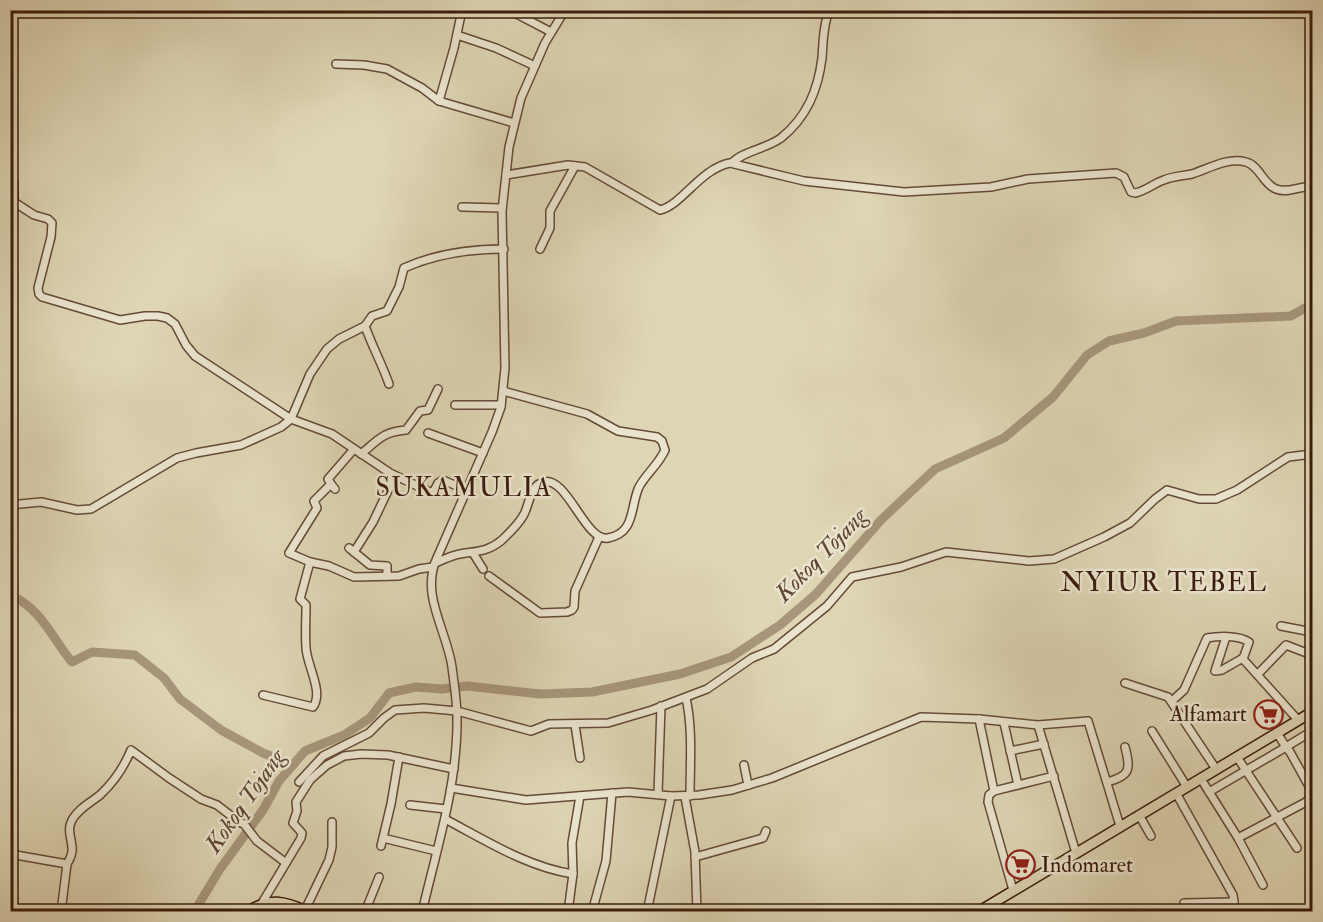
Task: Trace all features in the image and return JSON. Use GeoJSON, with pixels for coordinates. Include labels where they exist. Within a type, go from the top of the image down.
{"type":"FeatureCollection","features":[{"type":"Feature","properties":{"kind":"main road"},"geometry":{"type":"LineString","coordinates":[[978,912],[1312,712]]}},
{"type":"Feature","properties":{"kind":"main road"},"geometry":{"type":"LineString","coordinates":[[247,912],[262,903],[275,901],[301,910]]}},
{"type":"Feature","properties":{"kind":"street"},"geometry":{"type":"LineString","coordinates":[[439,101],[462,10]]}},
{"type":"Feature","properties":{"kind":"street"},"geometry":{"type":"LineString","coordinates":[[509,10],[551,32]]}},
{"type":"Feature","properties":{"kind":"street"},"geometry":{"type":"LineString","coordinates":[[422,912],[451,788],[457,711],[449,653],[433,600],[434,565],[483,453],[501,405],[505,368],[502,208],[514,123],[521,98],[535,66],[551,32],[565,10]]}},
{"type":"Feature","properties":{"kind":"street"},"geometry":{"type":"LineString","coordinates":[[732,163],[778,140],[796,124],[812,102],[820,75],[827,16],[822,10]]}},
{"type":"Feature","properties":{"kind":"street"},"geometry":{"type":"LineString","coordinates":[[457,35],[496,48],[535,66]]}},
{"type":"Feature","properties":{"kind":"street"},"geometry":{"type":"LineString","coordinates":[[336,64],[387,69],[422,88],[439,101],[514,123]]}},
{"type":"Feature","properties":{"kind":"street"},"geometry":{"type":"LineString","coordinates":[[506,175],[575,165],[593,170],[660,210],[668,207],[700,178],[722,165],[732,163],[804,181],[904,192],[991,187],[1028,179],[1116,173],[1124,177],[1131,192],[1135,193],[1165,179],[1188,175],[1209,166],[1244,161],[1252,165],[1267,183],[1277,189],[1288,191],[1306,186],[1312,188]]}},
{"type":"Feature","properties":{"kind":"street"},"geometry":{"type":"LineString","coordinates":[[540,249],[550,228],[550,211],[575,165]]}},
{"type":"Feature","properties":{"kind":"street"},"geometry":{"type":"LineString","coordinates":[[10,176],[14,183],[14,202],[52,223],[51,237],[38,292],[42,297],[116,320],[145,316],[167,318],[175,324],[186,345],[195,356],[291,419],[332,434],[395,476],[430,492],[434,491],[442,480],[466,490]]}},
{"type":"Feature","properties":{"kind":"street"},"geometry":{"type":"LineString","coordinates":[[462,207],[502,208]]}},
{"type":"Feature","properties":{"kind":"street"},"geometry":{"type":"LineString","coordinates":[[10,505],[41,502],[77,510],[91,509],[177,458],[249,443],[281,427],[291,419],[310,374],[321,357],[339,339],[364,326],[372,316],[389,309],[405,267],[462,251],[504,249]]}},
{"type":"Feature","properties":{"kind":"street"},"geometry":{"type":"LineString","coordinates":[[364,326],[389,384]]}},
{"type":"Feature","properties":{"kind":"street"},"geometry":{"type":"LineString","coordinates":[[438,389],[428,410],[420,411],[406,429],[395,430],[358,452],[328,479],[333,486],[314,501],[317,508],[289,552],[290,555],[329,566],[350,577],[399,576],[461,554],[473,554],[490,549],[525,514],[535,488],[548,481],[571,500],[598,537],[609,538],[628,526],[640,487],[665,450],[662,441],[650,436],[618,431],[587,414],[503,391]]}},
{"type":"Feature","properties":{"kind":"street"},"geometry":{"type":"LineString","coordinates":[[455,405],[501,405]]}},
{"type":"Feature","properties":{"kind":"street"},"geometry":{"type":"LineString","coordinates":[[428,433],[483,453]]}},
{"type":"Feature","properties":{"kind":"street"},"geometry":{"type":"LineString","coordinates":[[299,782],[323,756],[369,733],[395,710],[424,708],[457,711],[531,731],[549,724],[576,727],[608,723],[686,698],[707,689],[752,658],[774,649],[827,606],[852,577],[902,567],[946,552],[1029,561],[1054,559],[1130,523],[1167,490],[1199,500],[1216,499],[1237,490],[1288,457],[1312,454]]}},
{"type":"Feature","properties":{"kind":"street"},"geometry":{"type":"LineString","coordinates":[[387,576],[387,566],[370,565],[352,550],[373,522],[395,476]]}},
{"type":"Feature","properties":{"kind":"street"},"geometry":{"type":"LineString","coordinates":[[489,576],[540,613],[567,612],[574,607],[575,591],[598,537]]}},
{"type":"Feature","properties":{"kind":"street"},"geometry":{"type":"LineString","coordinates":[[473,554],[483,569]]}},
{"type":"Feature","properties":{"kind":"street"},"geometry":{"type":"LineString","coordinates":[[263,695],[313,707],[316,701],[315,684],[306,647],[306,605],[300,599],[310,562]]}},
{"type":"Feature","properties":{"kind":"street"},"geometry":{"type":"LineString","coordinates":[[1281,626],[1312,632]]}},
{"type":"Feature","properties":{"kind":"street"},"geometry":{"type":"LineString","coordinates":[[1172,701],[1184,690],[1206,639],[1227,637],[1248,641],[1243,658],[1222,670],[1215,671],[1227,637]]}},
{"type":"Feature","properties":{"kind":"street"},"geometry":{"type":"LineString","coordinates":[[1258,674],[1286,645],[1312,655]]}},
{"type":"Feature","properties":{"kind":"street"},"geometry":{"type":"LineString","coordinates":[[1243,658],[1298,720]]}},
{"type":"Feature","properties":{"kind":"street"},"geometry":{"type":"LineString","coordinates":[[1125,683],[1167,696],[1216,769]]}},
{"type":"Feature","properties":{"kind":"street"},"geometry":{"type":"LineString","coordinates":[[686,698],[690,726],[688,797],[695,857],[697,912]]}},
{"type":"Feature","properties":{"kind":"street"},"geometry":{"type":"LineString","coordinates":[[658,794],[661,706]]}},
{"type":"Feature","properties":{"kind":"street"},"geometry":{"type":"LineString","coordinates":[[451,788],[526,800],[612,793],[688,797],[748,785],[811,764],[921,717],[1038,724],[1088,721],[1120,826]]}},
{"type":"Feature","properties":{"kind":"street"},"geometry":{"type":"LineString","coordinates":[[979,719],[994,790]]}},
{"type":"Feature","properties":{"kind":"street"},"geometry":{"type":"LineString","coordinates":[[1004,723],[1018,785]]}},
{"type":"Feature","properties":{"kind":"street"},"geometry":{"type":"LineString","coordinates":[[1038,724],[1076,853]]}},
{"type":"Feature","properties":{"kind":"street"},"geometry":{"type":"LineString","coordinates":[[576,727],[580,758]]}},
{"type":"Feature","properties":{"kind":"street"},"geometry":{"type":"LineString","coordinates":[[1152,731],[1187,787]]}},
{"type":"Feature","properties":{"kind":"street"},"geometry":{"type":"LineString","coordinates":[[1209,792],[1312,731]]}},
{"type":"Feature","properties":{"kind":"street"},"geometry":{"type":"LineString","coordinates":[[1238,838],[1306,802],[1312,793],[1277,733]]}},
{"type":"Feature","properties":{"kind":"street"},"geometry":{"type":"LineString","coordinates":[[1010,751],[1044,744]]}},
{"type":"Feature","properties":{"kind":"street"},"geometry":{"type":"LineString","coordinates":[[1107,782],[1121,778],[1125,774],[1129,761],[1125,747]]}},
{"type":"Feature","properties":{"kind":"street"},"geometry":{"type":"LineString","coordinates":[[61,912],[67,864],[72,850],[69,834],[71,822],[82,808],[97,798],[113,782],[130,752],[201,799],[212,802],[248,829],[257,841],[286,863]]}},
{"type":"Feature","properties":{"kind":"street"},"geometry":{"type":"LineString","coordinates":[[262,903],[302,835],[301,830],[293,823],[297,811],[296,802],[316,775],[327,765],[344,756],[378,754],[454,769]]}},
{"type":"Feature","properties":{"kind":"street"},"geometry":{"type":"LineString","coordinates":[[381,846],[399,757]]}},
{"type":"Feature","properties":{"kind":"street"},"geometry":{"type":"LineString","coordinates":[[1237,757],[1297,848]]}},
{"type":"Feature","properties":{"kind":"street"},"geometry":{"type":"LineString","coordinates":[[744,765],[748,785]]}},
{"type":"Feature","properties":{"kind":"street"},"geometry":{"type":"LineString","coordinates":[[1013,890],[988,802],[989,795],[994,790],[1054,776]]}},
{"type":"Feature","properties":{"kind":"street"},"geometry":{"type":"LineString","coordinates":[[1201,779],[1238,838],[1263,885]]}},
{"type":"Feature","properties":{"kind":"street"},"geometry":{"type":"LineString","coordinates":[[592,912],[606,861],[612,793]]}},
{"type":"Feature","properties":{"kind":"street"},"geometry":{"type":"LineString","coordinates":[[1176,793],[1231,890],[1232,909],[1184,903]]}},
{"type":"Feature","properties":{"kind":"street"},"geometry":{"type":"LineString","coordinates":[[568,912],[573,874],[572,843],[580,796]]}},
{"type":"Feature","properties":{"kind":"street"},"geometry":{"type":"LineString","coordinates":[[647,912],[671,796]]}},
{"type":"Feature","properties":{"kind":"street"},"geometry":{"type":"LineString","coordinates":[[410,805],[446,810]]}},
{"type":"Feature","properties":{"kind":"street"},"geometry":{"type":"LineString","coordinates":[[1139,815],[1151,836]]}},
{"type":"Feature","properties":{"kind":"street"},"geometry":{"type":"LineString","coordinates":[[445,819],[524,859],[547,868],[573,874]]}},
{"type":"Feature","properties":{"kind":"street"},"geometry":{"type":"LineString","coordinates":[[301,910],[329,860],[332,850],[332,822]]}},
{"type":"Feature","properties":{"kind":"street"},"geometry":{"type":"LineString","coordinates":[[695,857],[763,838],[766,831]]}},
{"type":"Feature","properties":{"kind":"street"},"geometry":{"type":"LineString","coordinates":[[383,838],[436,851]]}},
{"type":"Feature","properties":{"kind":"street"},"geometry":{"type":"LineString","coordinates":[[10,854],[67,864]]}},
{"type":"Feature","properties":{"kind":"street"},"geometry":{"type":"LineString","coordinates":[[365,912],[379,877]]}},
{"type":"Feature","properties":{"kind":"street"},"geometry":{"type":"LineString","coordinates":[[1128,912],[1140,910]]}},
{"type":"Feature","properties":{"kind":"waterway","name":"Kokoq Tojang"},"geometry":{"type":"LineString","coordinates":[[194,912],[220,869],[263,810],[279,781],[305,751],[344,735],[370,718],[389,693],[416,687],[442,689],[467,686],[540,694],[592,692],[680,674],[731,657],[780,625],[816,594],[881,520],[935,469],[1004,438],[1053,397],[1087,355],[1109,341],[1144,333],[1176,321],[1291,316],[1312,304]]}},
{"type":"Feature","properties":{"kind":"waterway"},"geometry":{"type":"LineString","coordinates":[[10,595],[21,601],[38,616],[72,662],[92,652],[135,655],[164,678],[180,699],[221,730],[263,753],[293,765]]}},
{"type":"Feature","properties":{"kind":"place","name":"Alfamart"},"geometry":{"type":"Point","coordinates":[1268,714]}},
{"type":"Feature","properties":{"kind":"place","name":"Indomaret"},"geometry":{"type":"Point","coordinates":[1020,865]}},
{"type":"Feature","properties":{"kind":"district","name":"SUKAMULIA"},"geometry":{"type":"Point","coordinates":[464,488]}},
{"type":"Feature","properties":{"kind":"district","name":"NYIUR TEBEL"},"geometry":{"type":"Point","coordinates":[1164,583]}}]}
